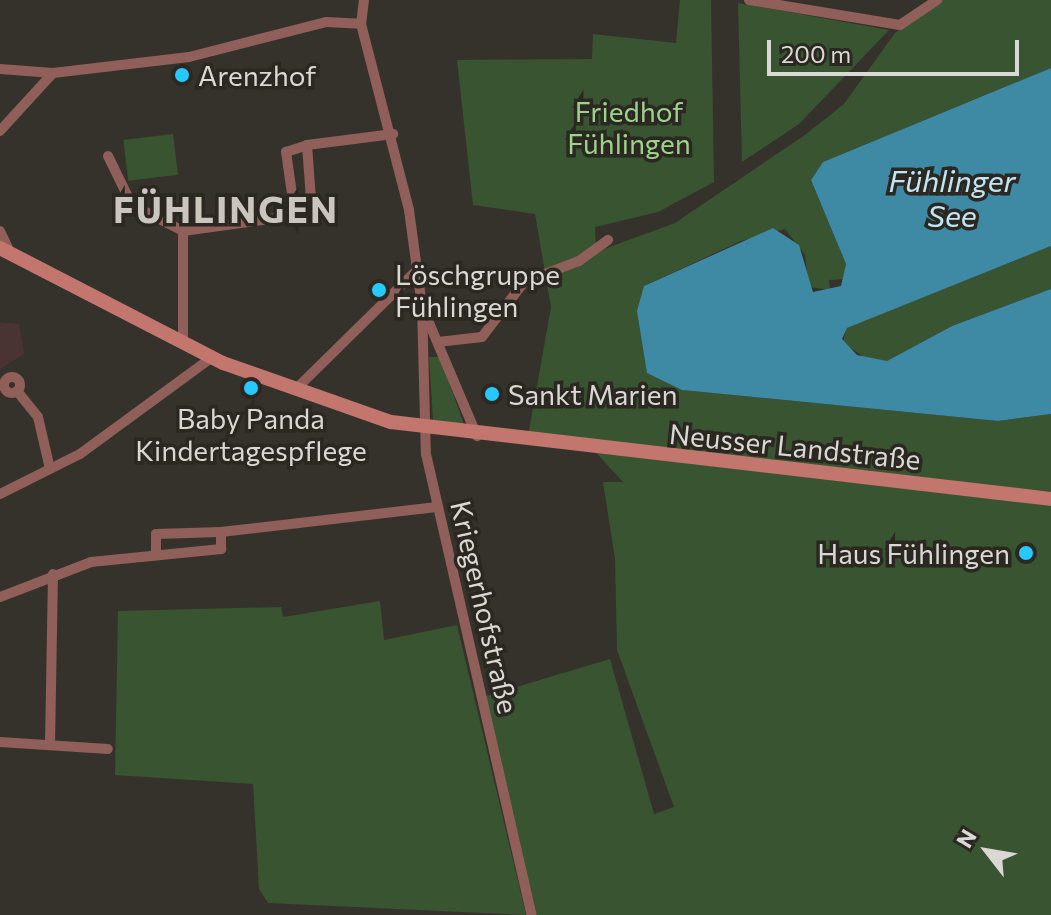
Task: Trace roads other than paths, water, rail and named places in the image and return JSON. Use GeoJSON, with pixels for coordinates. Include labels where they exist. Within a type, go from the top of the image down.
{"type":"FeatureCollection","features":[{"type":"Feature","properties":{"kind":"main road","name":"Neusser Landstraße"},"geometry":{"type":"LineString","coordinates":[[4,248],[211,358],[300,385],[423,430],[1051,499]]}},
{"type":"Feature","properties":{"kind":"street","name":"Kriegerhofstraße"},"geometry":{"type":"LineString","coordinates":[[364,0],[361,24],[393,134],[422,306],[423,430],[437,507],[532,915]]}},
{"type":"Feature","properties":{"kind":"street"},"geometry":{"type":"LineString","coordinates":[[749,0],[900,25],[937,0]]}},
{"type":"Feature","properties":{"kind":"street"},"geometry":{"type":"LineString","coordinates":[[0,69],[53,73],[191,57],[326,22],[361,24]]}},
{"type":"Feature","properties":{"kind":"street"},"geometry":{"type":"LineString","coordinates":[[0,131],[53,73]]}},
{"type":"Feature","properties":{"kind":"street"},"geometry":{"type":"LineString","coordinates":[[295,215],[286,152],[307,145],[393,134]]}},
{"type":"Feature","properties":{"kind":"street"},"geometry":{"type":"LineString","coordinates":[[108,156],[132,205],[183,231],[312,213],[316,203],[307,145]]}},
{"type":"Feature","properties":{"kind":"street"},"geometry":{"type":"LineString","coordinates":[[0,231],[4,248]]}},
{"type":"Feature","properties":{"kind":"street"},"geometry":{"type":"LineString","coordinates":[[183,231],[183,343]]}},
{"type":"Feature","properties":{"kind":"street"},"geometry":{"type":"LineString","coordinates":[[438,342],[482,337],[524,282],[579,261],[608,240]]}},
{"type":"Feature","properties":{"kind":"street"},"geometry":{"type":"LineString","coordinates":[[300,385],[416,271]]}},
{"type":"Feature","properties":{"kind":"street","name":"Kriegerhofstraße"},"geometry":{"type":"LineString","coordinates":[[422,306],[477,437]]}},
{"type":"Feature","properties":{"kind":"street"},"geometry":{"type":"LineString","coordinates":[[0,494],[50,469],[211,358]]}},
{"type":"Feature","properties":{"kind":"street"},"geometry":{"type":"LineString","coordinates":[[17,391],[38,417],[50,469]]}},
{"type":"Feature","properties":{"kind":"street"},"geometry":{"type":"LineString","coordinates":[[156,551],[156,534],[221,532],[437,507]]}},
{"type":"Feature","properties":{"kind":"street"},"geometry":{"type":"LineString","coordinates":[[0,597],[53,574],[156,551],[221,549],[221,532]]}},
{"type":"Feature","properties":{"kind":"street"},"geometry":{"type":"LineString","coordinates":[[50,745],[53,574]]}},
{"type":"Feature","properties":{"kind":"street"},"geometry":{"type":"LineString","coordinates":[[0,742],[108,749]]}},
{"type":"Feature","properties":{"kind":"water","name":"Fühlinger See"},"geometry":{"type":"Polygon","coordinates":[[[1051,68],[1051,246],[847,328],[842,339],[857,355],[887,361],[952,326],[1051,289],[1051,414],[998,421],[682,390],[647,373],[637,311],[644,286],[773,228],[799,245],[813,292],[841,286],[846,264],[811,180],[823,162],[1051,68]]]}},
{"type":"Feature","properties":{"kind":"place","name":"Arenzhof"},"geometry":{"type":"Point","coordinates":[182,75]}},
{"type":"Feature","properties":{"kind":"place","name":"Löschgruppe Fühlingen"},"geometry":{"type":"Point","coordinates":[379,290]}},
{"type":"Feature","properties":{"kind":"place","name":"Baby Panda Kindertagespflege"},"geometry":{"type":"Point","coordinates":[251,388]}},
{"type":"Feature","properties":{"kind":"place","name":"Sankt Marien"},"geometry":{"type":"Point","coordinates":[492,394]}},
{"type":"Feature","properties":{"kind":"place","name":"Haus Fühlingen"},"geometry":{"type":"Point","coordinates":[1026,553]}},
{"type":"Feature","properties":{"kind":"district","name":"FÜHLINGEN"},"geometry":{"type":"Point","coordinates":[226,209]}},
{"type":"Feature","properties":{"kind":"park label","name":"Friedhof Fühlingen"},"geometry":{"type":"Point","coordinates":[629,127]}}]}
